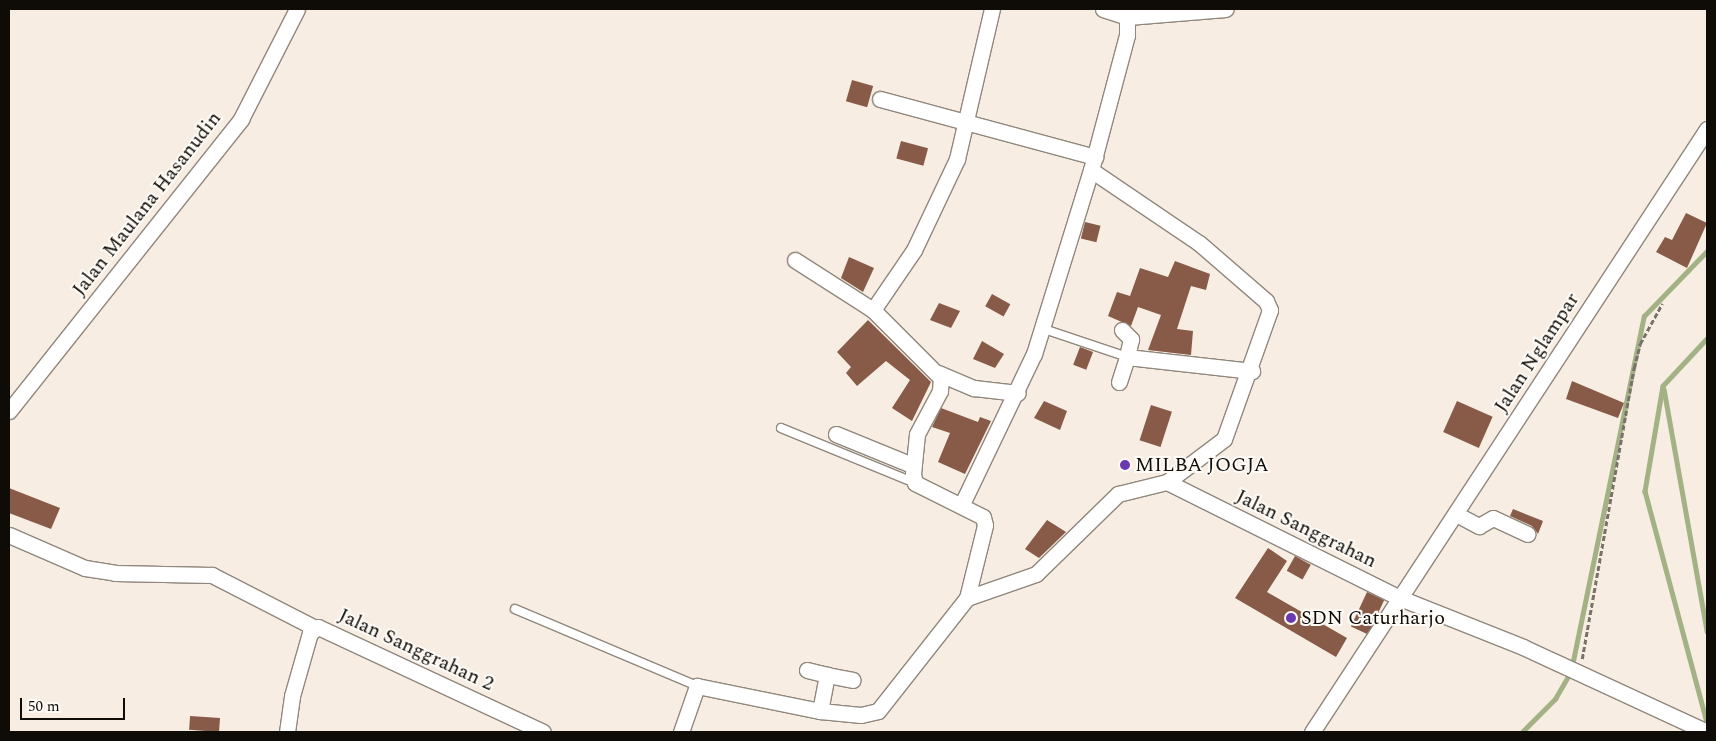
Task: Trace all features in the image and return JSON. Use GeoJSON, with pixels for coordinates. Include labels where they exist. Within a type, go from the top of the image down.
{"type":"FeatureCollection","features":[{"type":"Feature","properties":{"kind":"street","name":"Jalan Maulana Hasanudin"},"geometry":{"type":"LineString","coordinates":[[9,411],[241,119],[297,9]]}},
{"type":"Feature","properties":{"kind":"street"},"geometry":{"type":"LineString","coordinates":[[873,310],[914,250],[956,159],[992,9]]}},
{"type":"Feature","properties":{"kind":"street"},"geometry":{"type":"LineString","coordinates":[[1103,9],[1127,13],[1226,9]]}},
{"type":"Feature","properties":{"kind":"street"},"geometry":{"type":"LineString","coordinates":[[962,504],[1018,393],[1044,329],[1093,164],[1127,13]]}},
{"type":"Feature","properties":{"kind":"street"},"geometry":{"type":"LineString","coordinates":[[880,99],[965,121],[1093,164],[1198,243],[1266,301],[1269,323],[1252,371],[1224,439],[1167,482],[1118,494],[1043,569],[967,598]]}},
{"type":"Feature","properties":{"kind":"street","name":"Jalan Nglampar"},"geometry":{"type":"LineString","coordinates":[[1312,732],[1707,130]]}},
{"type":"Feature","properties":{"kind":"street"},"geometry":{"type":"LineString","coordinates":[[795,260],[873,310],[938,373],[974,388],[1018,393]]}},
{"type":"Feature","properties":{"kind":"street"},"geometry":{"type":"LineString","coordinates":[[1119,382],[1131,339],[1122,330]]}},
{"type":"Feature","properties":{"kind":"street"},"geometry":{"type":"LineString","coordinates":[[1127,358],[1252,371]]}},
{"type":"Feature","properties":{"kind":"street"},"geometry":{"type":"LineString","coordinates":[[681,732],[697,686],[820,710],[861,715],[878,711],[967,598],[985,525],[976,510],[914,483],[912,465],[917,434],[940,391],[938,373]]}},
{"type":"Feature","properties":{"kind":"street"},"geometry":{"type":"LineString","coordinates":[[836,434],[912,465]]}},
{"type":"Feature","properties":{"kind":"street","name":"Jalan Sanggrahan"},"geometry":{"type":"LineString","coordinates":[[1167,482],[1400,598],[1580,674],[1707,732]]}},
{"type":"Feature","properties":{"kind":"street"},"geometry":{"type":"LineString","coordinates":[[1456,514],[1480,526],[1493,518],[1528,534]]}},
{"type":"Feature","properties":{"kind":"street"},"geometry":{"type":"LineString","coordinates":[[9,535],[85,568],[115,573],[212,575],[315,628]]}},
{"type":"Feature","properties":{"kind":"street","name":"Jalan Sanggrahan 2"},"geometry":{"type":"LineString","coordinates":[[287,732],[292,696],[315,628],[543,732]]}},
{"type":"Feature","properties":{"kind":"street"},"geometry":{"type":"LineString","coordinates":[[807,670],[853,680]]}},
{"type":"Feature","properties":{"kind":"street"},"geometry":{"type":"LineString","coordinates":[[820,710],[827,675]]}},
{"type":"Feature","properties":{"kind":"lane"},"geometry":{"type":"LineString","coordinates":[[1044,329],[1127,358]]}},
{"type":"Feature","properties":{"kind":"lane"},"geometry":{"type":"LineString","coordinates":[[781,428],[914,483]]}},
{"type":"Feature","properties":{"kind":"lane"},"geometry":{"type":"LineString","coordinates":[[516,609],[697,686]]}},
{"type":"Feature","properties":{"kind":"path"},"geometry":{"type":"LineString","coordinates":[[1580,674],[1634,368],[1640,344],[1662,304]]}},
{"type":"Feature","properties":{"kind":"building"},"geometry":{"type":"Polygon","coordinates":[[[852,80],[873,86],[867,107],[846,101],[852,80]]]}},
{"type":"Feature","properties":{"kind":"building"},"geometry":{"type":"Polygon","coordinates":[[[901,141],[928,148],[923,166],[896,158],[901,141]]]}},
{"type":"Feature","properties":{"kind":"building"},"geometry":{"type":"Polygon","coordinates":[[[1686,213],[1707,223],[1687,268],[1656,252],[1665,237],[1672,240],[1686,213]]]}},
{"type":"Feature","properties":{"kind":"building"},"geometry":{"type":"Polygon","coordinates":[[[1085,222],[1101,226],[1096,242],[1081,238],[1085,222]]]}},
{"type":"Feature","properties":{"kind":"building"},"geometry":{"type":"Polygon","coordinates":[[[849,257],[874,268],[863,292],[841,278],[849,257]]]}},
{"type":"Feature","properties":{"kind":"building"},"geometry":{"type":"Polygon","coordinates":[[[1175,261],[1210,274],[1206,290],[1191,286],[1177,329],[1193,331],[1191,355],[1148,350],[1161,315],[1138,307],[1131,326],[1108,316],[1117,292],[1130,296],[1140,268],[1168,277],[1175,261]]]}},
{"type":"Feature","properties":{"kind":"building"},"geometry":{"type":"Polygon","coordinates":[[[992,294],[1010,304],[1004,316],[985,306],[992,294]]]}},
{"type":"Feature","properties":{"kind":"building"},"geometry":{"type":"Polygon","coordinates":[[[939,303],[960,311],[951,328],[930,320],[939,303]]]}},
{"type":"Feature","properties":{"kind":"building"},"geometry":{"type":"Polygon","coordinates":[[[868,320],[931,382],[912,421],[892,408],[910,380],[886,361],[857,386],[846,373],[851,367],[837,352],[868,320]]]}},
{"type":"Feature","properties":{"kind":"building"},"geometry":{"type":"Polygon","coordinates":[[[982,341],[1004,354],[995,368],[973,359],[982,341]]]}},
{"type":"Feature","properties":{"kind":"building"},"geometry":{"type":"Polygon","coordinates":[[[1080,347],[1093,352],[1086,370],[1073,365],[1080,347]]]}},
{"type":"Feature","properties":{"kind":"building"},"geometry":{"type":"Polygon","coordinates":[[[1572,381],[1624,403],[1618,418],[1566,399],[1572,381]]]}},
{"type":"Feature","properties":{"kind":"building"},"geometry":{"type":"Polygon","coordinates":[[[1044,401],[1067,411],[1060,430],[1034,418],[1044,401]]]}},
{"type":"Feature","properties":{"kind":"building"},"geometry":{"type":"Polygon","coordinates":[[[1457,401],[1493,417],[1479,448],[1443,432],[1457,401]]]}},
{"type":"Feature","properties":{"kind":"building"},"geometry":{"type":"Polygon","coordinates":[[[1151,405],[1172,412],[1160,447],[1140,440],[1151,405]]]}},
{"type":"Feature","properties":{"kind":"building"},"geometry":{"type":"Polygon","coordinates":[[[941,408],[978,422],[980,417],[991,421],[965,474],[938,462],[950,433],[932,427],[941,408]]]}},
{"type":"Feature","properties":{"kind":"building"},"geometry":{"type":"Polygon","coordinates":[[[9,488],[60,508],[51,529],[9,513],[9,488]]]}},
{"type":"Feature","properties":{"kind":"building"},"geometry":{"type":"Polygon","coordinates":[[[1513,509],[1543,521],[1538,534],[1532,526],[1510,516],[1513,509]]]}},
{"type":"Feature","properties":{"kind":"building"},"geometry":{"type":"Polygon","coordinates":[[[1047,520],[1066,532],[1039,558],[1025,549],[1047,520]]]}},
{"type":"Feature","properties":{"kind":"building","name":"SDN Caturharjo"},"geometry":{"type":"Polygon","coordinates":[[[1268,548],[1287,561],[1267,592],[1347,638],[1336,657],[1235,598],[1268,548]]]}},
{"type":"Feature","properties":{"kind":"building","name":"SDN Caturharjo"},"geometry":{"type":"Polygon","coordinates":[[[1295,556],[1311,565],[1303,580],[1287,571],[1295,556]]]}},
{"type":"Feature","properties":{"kind":"building","name":"SDN Caturharjo"},"geometry":{"type":"Polygon","coordinates":[[[1367,592],[1384,600],[1368,634],[1351,626],[1367,592]]]}},
{"type":"Feature","properties":{"kind":"building"},"geometry":{"type":"Polygon","coordinates":[[[190,716],[220,718],[219,732],[189,730],[190,716]]]}},
{"type":"Feature","properties":{"kind":"waterway"},"geometry":{"type":"LineString","coordinates":[[1573,661],[1644,316],[1707,251]]}},
{"type":"Feature","properties":{"kind":"waterway"},"geometry":{"type":"LineString","coordinates":[[1707,339],[1663,386],[1645,491],[1707,723]]}},
{"type":"Feature","properties":{"kind":"waterway"},"geometry":{"type":"LineString","coordinates":[[1664,389],[1707,631]]}},
{"type":"Feature","properties":{"kind":"waterway"},"geometry":{"type":"LineString","coordinates":[[1522,732],[1555,699],[1570,673]]}},
{"type":"Feature","properties":{"kind":"place","name":"MILBA JOGJA"},"geometry":{"type":"Point","coordinates":[1125,465]}},
{"type":"Feature","properties":{"kind":"place","name":"SDN Caturharjo"},"geometry":{"type":"Point","coordinates":[1291,618]}}]}
